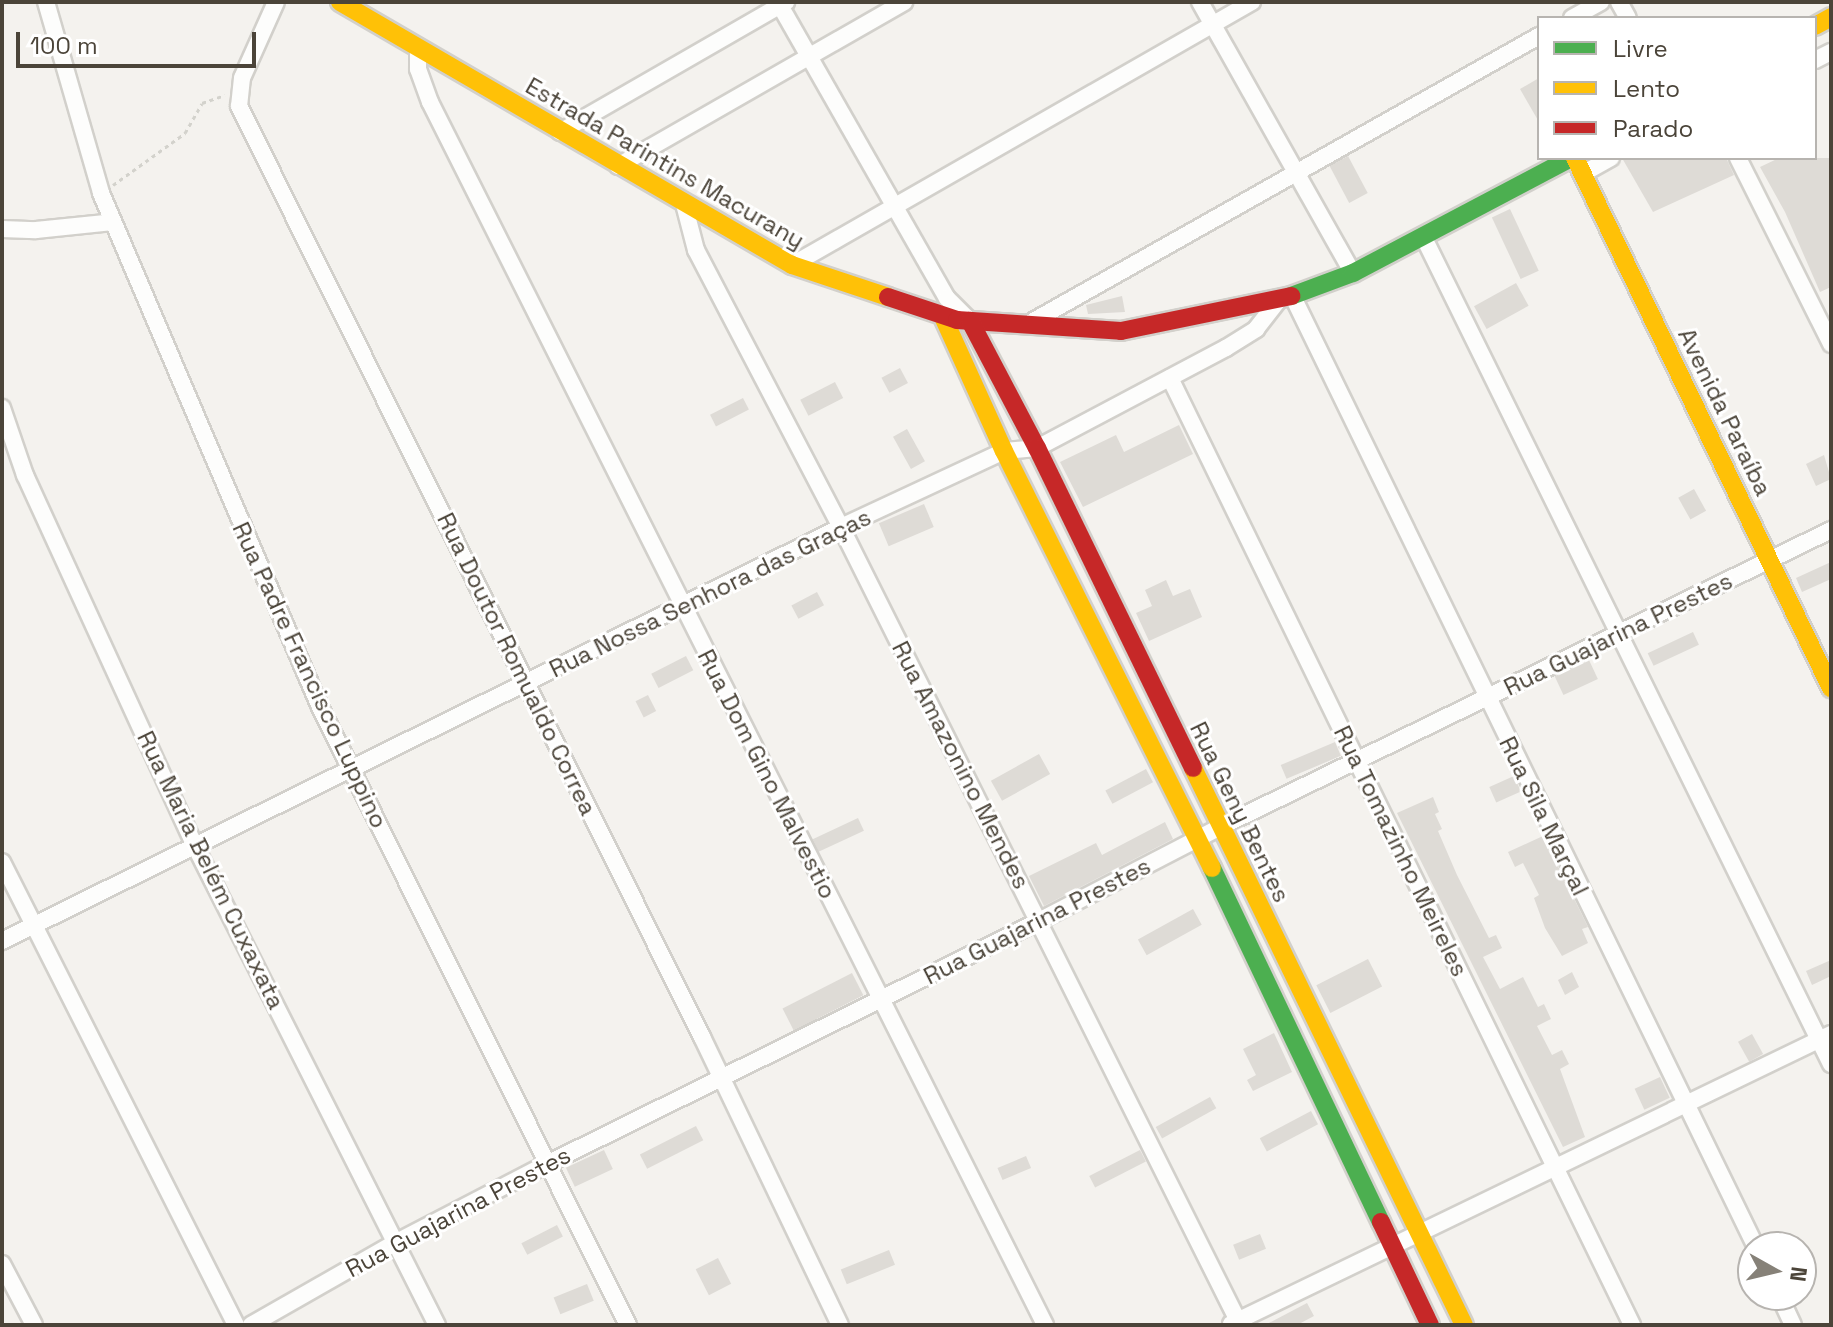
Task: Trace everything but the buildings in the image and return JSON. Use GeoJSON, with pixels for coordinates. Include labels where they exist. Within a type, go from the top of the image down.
{"type":"FeatureCollection","features":[{"type":"Feature","properties":{"kind":"street","name":"Rua Padre Francisco Luppino"},"geometry":{"type":"LineString","coordinates":[[46,2],[101,193],[222,483],[349,768],[471,1004],[628,1325]]}},
{"type":"Feature","properties":{"kind":"street"},"geometry":{"type":"LineString","coordinates":[[237,95],[276,2]]}},
{"type":"Feature","properties":{"kind":"street","name":"Estrada Parintins Macurany"},"geometry":{"type":"LineString","coordinates":[[342,2],[792,265],[944,319],[1024,327],[1121,331],[1286,299],[1353,273],[1576,163],[1597,160]]}},
{"type":"Feature","properties":{"kind":"street"},"geometry":{"type":"LineString","coordinates":[[618,166],[904,2]]}},
{"type":"Feature","properties":{"kind":"street"},"geometry":{"type":"LineString","coordinates":[[1200,2],[1353,273]]}},
{"type":"Feature","properties":{"kind":"street"},"geometry":{"type":"LineString","coordinates":[[792,265],[1252,2]]}},
{"type":"Feature","properties":{"kind":"street"},"geometry":{"type":"LineString","coordinates":[[1576,16],[1601,2]]}},
{"type":"Feature","properties":{"kind":"street"},"geometry":{"type":"LineString","coordinates":[[560,132],[781,3],[893,205],[935,271],[947,298],[970,321]]}},
{"type":"Feature","properties":{"kind":"street"},"geometry":{"type":"LineString","coordinates":[[1024,327],[1537,37]]}},
{"type":"Feature","properties":{"kind":"street","name":"Rua Dom Gino Malvestio"},"geometry":{"type":"LineString","coordinates":[[418,47],[418,69],[430,102],[1045,1325]]}},
{"type":"Feature","properties":{"kind":"street","name":"Rua Doutor Romualdo Correa"},"geometry":{"type":"LineString","coordinates":[[237,95],[239,106],[840,1325]]}},
{"type":"Feature","properties":{"kind":"street"},"geometry":{"type":"LineString","coordinates":[[1739,160],[1831,344]]}},
{"type":"Feature","properties":{"kind":"street","name":"Avenida Paraíba"},"geometry":{"type":"LineString","coordinates":[[1576,163],[1831,688]]}},
{"type":"Feature","properties":{"kind":"street","name":"Rua Amazonino Mendes"},"geometry":{"type":"LineString","coordinates":[[684,204],[696,250],[841,527],[1039,921],[1236,1324]]}},
{"type":"Feature","properties":{"kind":"street"},"geometry":{"type":"LineString","coordinates":[[2,229],[36,230],[113,222]]}},
{"type":"Feature","properties":{"kind":"street"},"geometry":{"type":"LineString","coordinates":[[1424,238],[1825,1037],[1831,1064]]}},
{"type":"Feature","properties":{"kind":"street"},"geometry":{"type":"LineString","coordinates":[[944,319],[947,298]]}},
{"type":"Feature","properties":{"kind":"street","name":"Rua Nossa Senhora das Graças"},"geometry":{"type":"LineString","coordinates":[[2,941],[841,527],[1004,451],[1037,448],[1256,329],[1286,299]]}},
{"type":"Feature","properties":{"kind":"street","name":"Rua Sila Marçal"},"geometry":{"type":"LineString","coordinates":[[1286,299],[1748,1231]]}},
{"type":"Feature","properties":{"kind":"street","name":"Rua Geny Bentes"},"geometry":{"type":"LineString","coordinates":[[944,319],[1004,451],[1198,839],[1430,1325]]}},
{"type":"Feature","properties":{"kind":"street","name":"Rua Geny Bentes"},"geometry":{"type":"LineString","coordinates":[[970,321],[1037,448],[1464,1325]]}},
{"type":"Feature","properties":{"kind":"street","name":"Rua Tomazinho Meireles"},"geometry":{"type":"LineString","coordinates":[[1170,378],[1632,1325]]}},
{"type":"Feature","properties":{"kind":"street","name":"Rua Maria Belém Cuxaxata"},"geometry":{"type":"LineString","coordinates":[[2,408],[25,475],[195,846],[437,1325]]}},
{"type":"Feature","properties":{"kind":"street","name":"Rua Guajarina Prestes"},"geometry":{"type":"LineString","coordinates":[[251,1325],[395,1243],[547,1164],[1039,921],[1220,827],[1358,763],[1619,631],[1831,530]]}},
{"type":"Feature","properties":{"kind":"street"},"geometry":{"type":"LineString","coordinates":[[2,862],[236,1325]]}},
{"type":"Feature","properties":{"kind":"street"},"geometry":{"type":"LineString","coordinates":[[1236,1324],[1556,1164],[1825,1037]]}},
{"type":"Feature","properties":{"kind":"street"},"geometry":{"type":"LineString","coordinates":[[2,1264],[34,1325]]}},
{"type":"Feature","properties":{"kind":"path"},"geometry":{"type":"LineString","coordinates":[[101,193],[185,133],[202,103],[220,95],[237,95]]}},
{"type":"Feature","properties":{"kind":"traffic: fast"},"geometry":{"type":"LineString","coordinates":[[1291,296],[1353,273],[1567,160]]}},
{"type":"Feature","properties":{"kind":"traffic: fast"},"geometry":{"type":"LineString","coordinates":[[1212,868],[1381,1222]]}},
{"type":"Feature","properties":{"kind":"traffic: slow"},"geometry":{"type":"LineString","coordinates":[[340,2],[792,265],[888,297]]}},
{"type":"Feature","properties":{"kind":"traffic: slow"},"geometry":{"type":"LineString","coordinates":[[1817,25],[1831,17]]}},
{"type":"Feature","properties":{"kind":"traffic: slow"},"geometry":{"type":"LineString","coordinates":[[1576,160],[1831,688]]}},
{"type":"Feature","properties":{"kind":"traffic: slow"},"geometry":{"type":"LineString","coordinates":[[944,319],[1004,451],[1212,868]]}},
{"type":"Feature","properties":{"kind":"traffic: slow"},"geometry":{"type":"LineString","coordinates":[[1193,768],[1464,1325]]}},
{"type":"Feature","properties":{"kind":"traffic: jam"},"geometry":{"type":"LineString","coordinates":[[888,297],[957,320],[1121,331],[1291,296]]}},
{"type":"Feature","properties":{"kind":"traffic: jam"},"geometry":{"type":"LineString","coordinates":[[970,321],[1037,448],[1193,768]]}},
{"type":"Feature","properties":{"kind":"traffic: jam"},"geometry":{"type":"LineString","coordinates":[[1381,1222],[1430,1325]]}}]}
